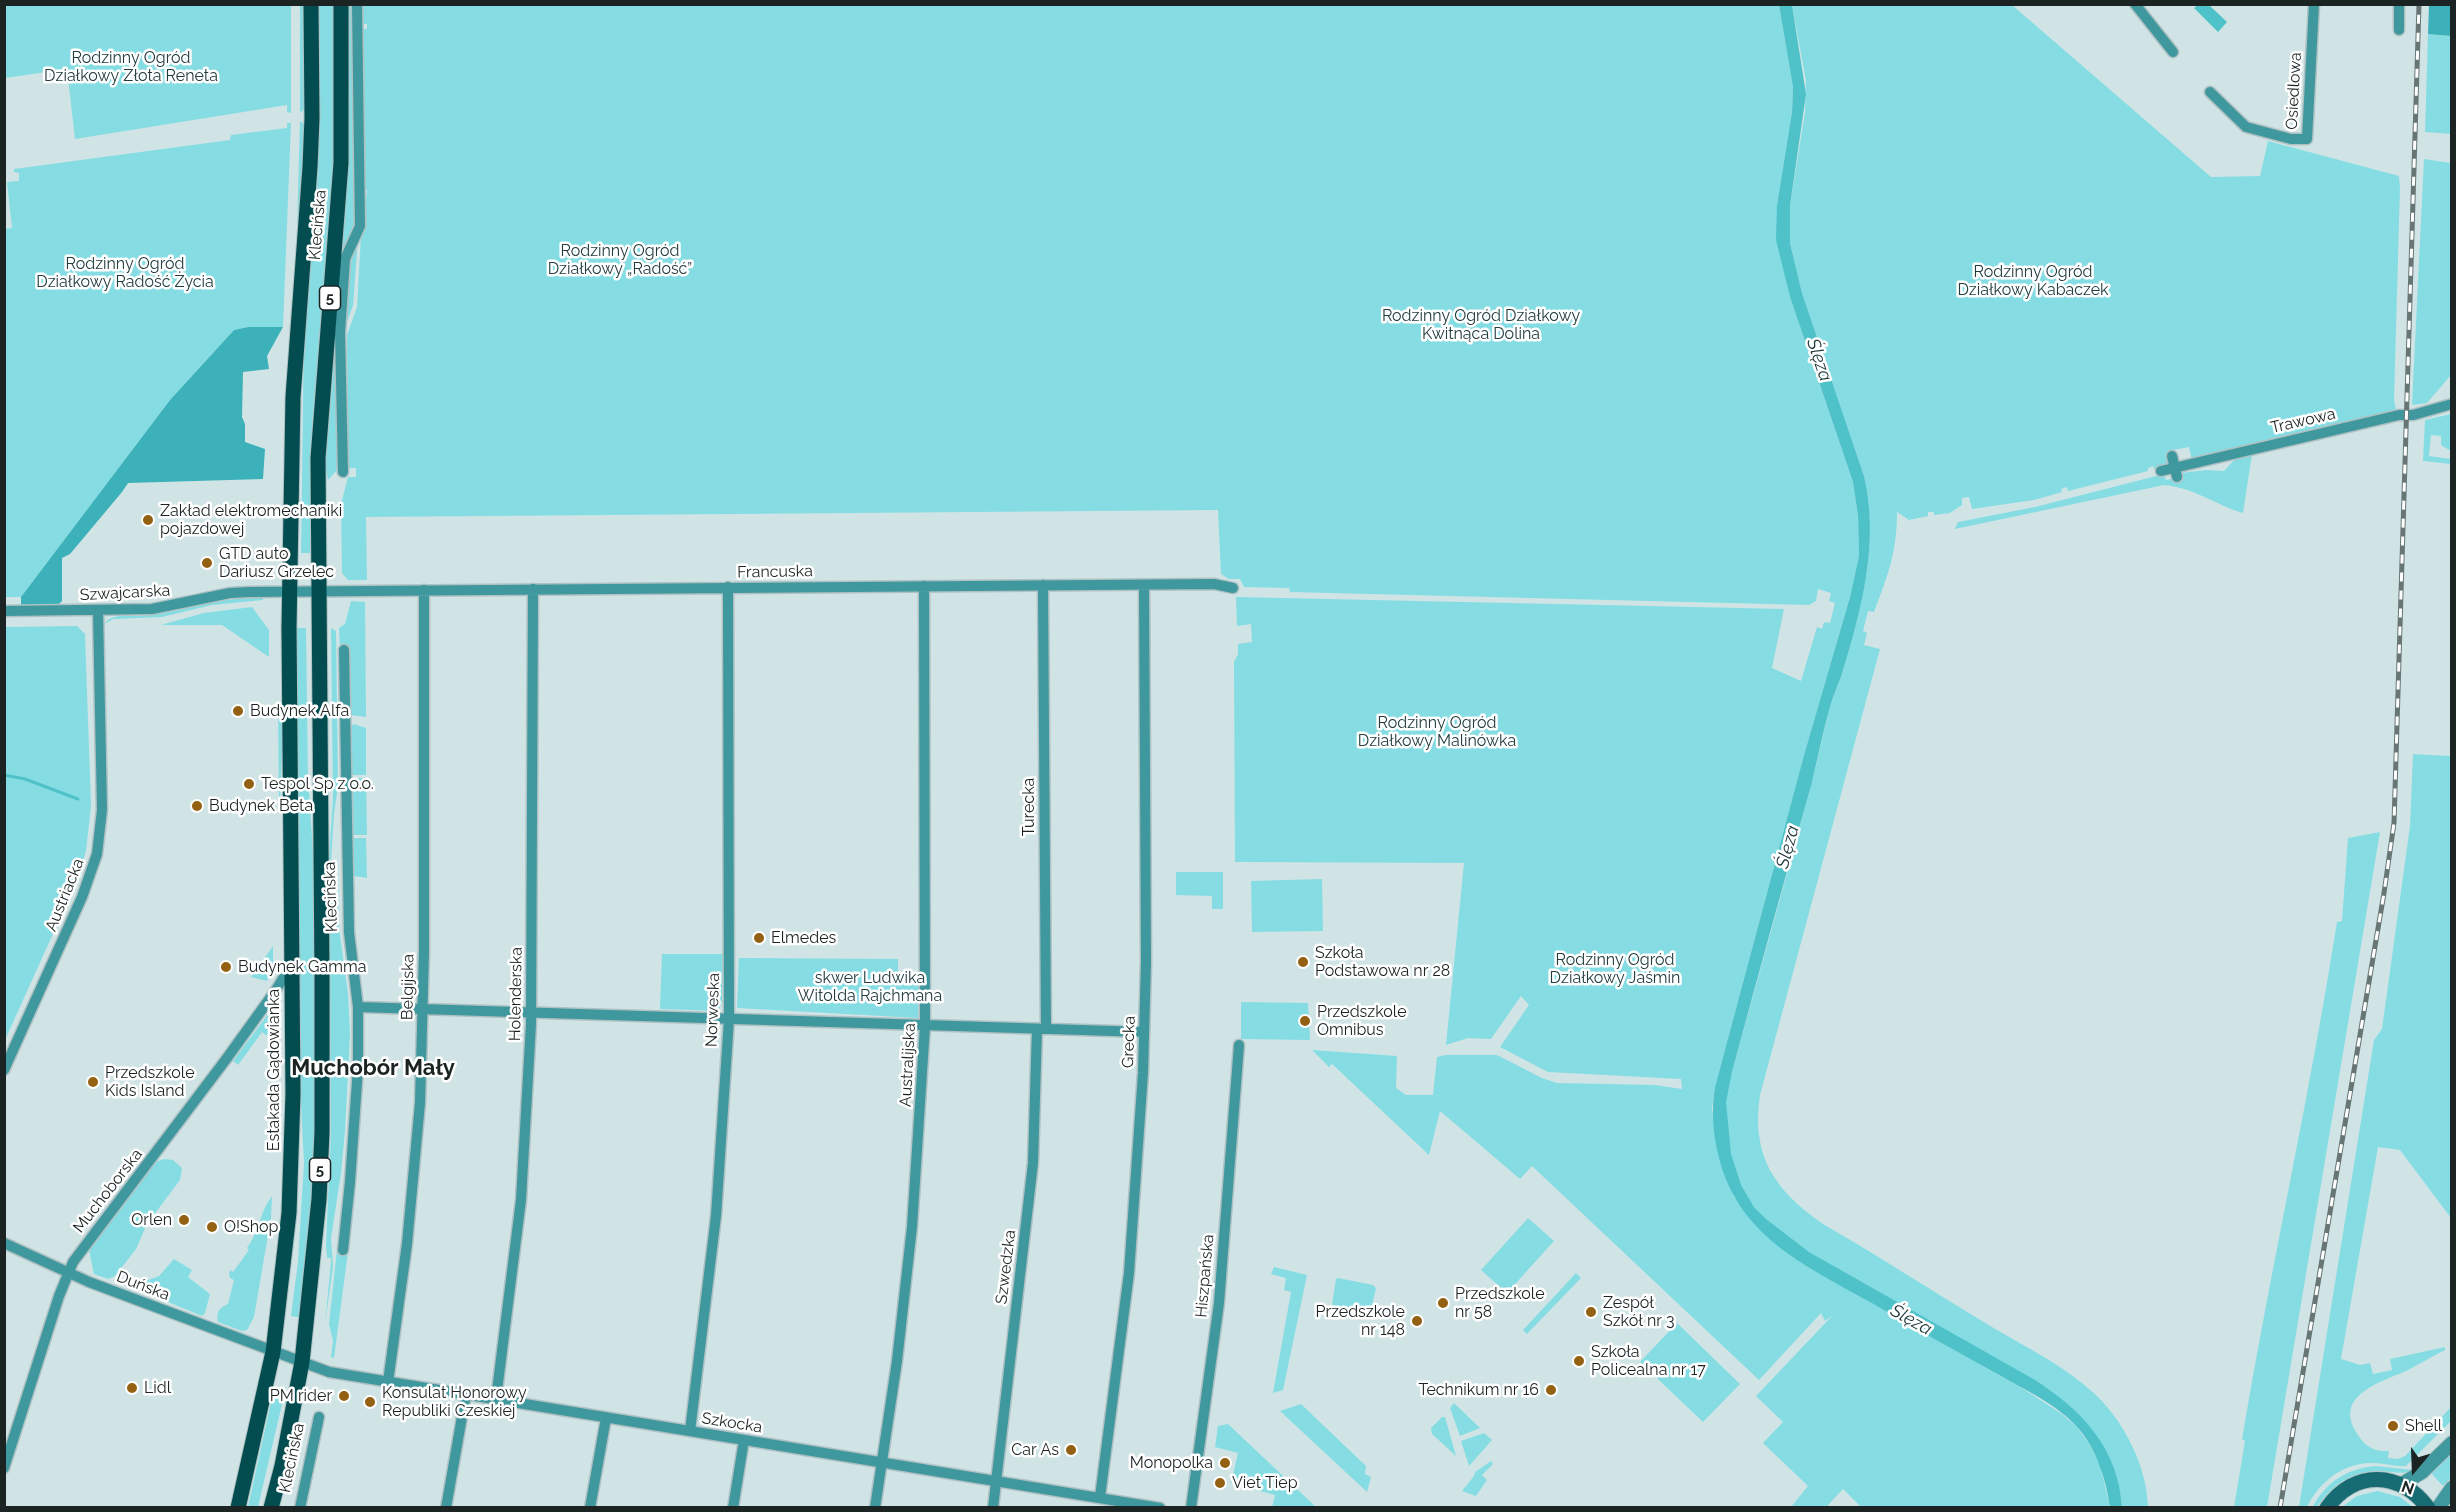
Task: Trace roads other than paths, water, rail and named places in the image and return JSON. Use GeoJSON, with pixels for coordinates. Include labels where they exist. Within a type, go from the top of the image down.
{"type":"FeatureCollection","features":[{"type":"Feature","properties":{"kind":"main road","name":"Klecińska"},"geometry":{"type":"LineString","coordinates":[[290,592],[293,397],[312,136],[311,4]]}},
{"type":"Feature","properties":{"kind":"main road","name":"Klecińska"},"geometry":{"type":"LineString","coordinates":[[317,592],[320,404],[341,153],[341,4]]}},
{"type":"Feature","properties":{"kind":"main road","name":"Estakada Gądowianka"},"geometry":{"type":"LineString","coordinates":[[238,1508],[273,1352],[289,1213],[292,1094],[290,592]]}},
{"type":"Feature","properties":{"kind":"main road","name":"5"},"geometry":{"type":"LineString","coordinates":[[271,1508],[282,1466],[302,1362],[314,1266],[322,1132],[317,592]]}},
{"type":"Feature","properties":{"kind":"main road"},"geometry":{"type":"LineString","coordinates":[[2327,1508],[2340,1492],[2358,1483],[2374,1479],[2402,1484],[2415,1492],[2428,1508]]}},
{"type":"Feature","properties":{"kind":"street"},"geometry":{"type":"LineString","coordinates":[[343,472],[342,340],[340,333],[344,269],[345,259],[360,226],[357,4]]}},
{"type":"Feature","properties":{"kind":"street"},"geometry":{"type":"LineString","coordinates":[[2135,4],[2173,52]]}},
{"type":"Feature","properties":{"kind":"street","name":"Osiedlowa"},"geometry":{"type":"LineString","coordinates":[[2210,92],[2246,127],[2291,139],[2307,139],[2314,4]]}},
{"type":"Feature","properties":{"kind":"street"},"geometry":{"type":"LineString","coordinates":[[2398,30],[2399,4]]}},
{"type":"Feature","properties":{"kind":"street","name":"Trawowa"},"geometry":{"type":"LineString","coordinates":[[2161,471],[2176,472],[2399,415],[2413,415],[2451,404]]}},
{"type":"Feature","properties":{"kind":"street"},"geometry":{"type":"LineString","coordinates":[[2172,456],[2176,472]]}},
{"type":"Feature","properties":{"kind":"street","name":"Francuska"},"geometry":{"type":"LineString","coordinates":[[317,592],[1214,584],[1233,588]]}},
{"type":"Feature","properties":{"kind":"street","name":"Turecka"},"geometry":{"type":"LineString","coordinates":[[1042,1029],[1043,585]]}},
{"type":"Feature","properties":{"kind":"street","name":"Grecka"},"geometry":{"type":"LineString","coordinates":[[1100,1497],[1120,1352],[1131,1246],[1144,1032],[1146,945],[1144,585]]}},
{"type":"Feature","properties":{"kind":"street","name":"Australijska"},"geometry":{"type":"LineString","coordinates":[[875,1508],[883,1462],[912,1227],[925,1026],[924,586]]}},
{"type":"Feature","properties":{"kind":"street","name":"Norweska"},"geometry":{"type":"LineString","coordinates":[[690,1431],[716,1216],[729,1019],[728,587]]}},
{"type":"Feature","properties":{"kind":"street","name":"Holenderska"},"geometry":{"type":"LineString","coordinates":[[496,1399],[521,1194],[532,1012],[533,589]]}},
{"type":"Feature","properties":{"kind":"street","name":"Belgijska"},"geometry":{"type":"LineString","coordinates":[[388,1382],[417,1155],[423,1009],[424,590]]}},
{"type":"Feature","properties":{"kind":"street","name":"Szwajcarska"},"geometry":{"type":"LineString","coordinates":[[4,611],[165,608],[230,593],[317,592]]}},
{"type":"Feature","properties":{"kind":"street","name":"Austriacka"},"geometry":{"type":"LineString","coordinates":[[4,1070],[82,897],[97,854],[102,810],[98,611]]}},
{"type":"Feature","properties":{"kind":"street","name":"Klecińska"},"geometry":{"type":"LineString","coordinates":[[343,1250],[358,1068],[358,1007],[349,932],[344,650]]}},
{"type":"Feature","properties":{"kind":"street","name":"Muchoborska"},"geometry":{"type":"LineString","coordinates":[[4,1468],[68,1272],[83,1247],[169,1136],[276,990],[292,962]]}},
{"type":"Feature","properties":{"kind":"street"},"geometry":{"type":"LineString","coordinates":[[358,1007],[1144,1032]]}},
{"type":"Feature","properties":{"kind":"street","name":"Szwedzka"},"geometry":{"type":"LineString","coordinates":[[993,1508],[1033,1163],[1042,1029]]}},
{"type":"Feature","properties":{"kind":"street","name":"Hiszpańska"},"geometry":{"type":"LineString","coordinates":[[1191,1508],[1219,1304],[1239,1045]]}},
{"type":"Feature","properties":{"kind":"street","name":"Duńska"},"geometry":{"type":"LineString","coordinates":[[4,1243],[68,1272],[302,1362]]}},
{"type":"Feature","properties":{"kind":"street","name":"Szkocka"},"geometry":{"type":"LineString","coordinates":[[302,1362],[327,1372],[1160,1508]]}},
{"type":"Feature","properties":{"kind":"street"},"geometry":{"type":"LineString","coordinates":[[446,1508],[466,1395]]}},
{"type":"Feature","properties":{"kind":"street","name":"Klecińska"},"geometry":{"type":"LineString","coordinates":[[300,1508],[319,1417]]}},
{"type":"Feature","properties":{"kind":"street"},"geometry":{"type":"LineString","coordinates":[[590,1508],[606,1418]]}},
{"type":"Feature","properties":{"kind":"street"},"geometry":{"type":"LineString","coordinates":[[733,1508],[744,1440]]}},
{"type":"Feature","properties":{"kind":"street"},"geometry":{"type":"LineString","coordinates":[[2402,1484],[2422,1472],[2451,1443]]}},
{"type":"Feature","properties":{"kind":"street"},"geometry":{"type":"LineString","coordinates":[[2438,1508],[2451,1488]]}},
{"type":"Feature","properties":{"kind":"water","name":"Ślęza"},"geometry":{"type":"Polygon","coordinates":[[[1779,5],[1792,5],[1806,94],[1790,206],[1790,243],[1802,293],[1864,476],[1870,527],[1869,552],[1855,628],[1827,716],[1812,782],[1732,1072],[1726,1102],[1731,1154],[1741,1185],[1754,1207],[1809,1252],[2035,1380],[2068,1404],[2095,1433],[2105,1449],[2119,1486],[2122,1507],[2110,1507],[2103,1476],[2090,1446],[2078,1428],[2061,1412],[2030,1392],[1821,1274],[1777,1245],[1758,1228],[1742,1208],[1729,1185],[1719,1158],[1713,1114],[1715,1087],[1804,755],[1850,597],[1859,556],[1858,516],[1853,482],[1790,297],[1776,240],[1777,205],[1792,112],[1793,87],[1779,5]]]}},
{"type":"Feature","properties":{"kind":"water"},"geometry":{"type":"Polygon","coordinates":[[[2198,5],[2209,5],[2227,22],[2218,32],[2194,8],[2198,5]]]}},
{"type":"Feature","properties":{"kind":"waterway"},"geometry":{"type":"LineString","coordinates":[[4,775],[25,779],[78,799]]}},
{"type":"Feature","properties":{"kind":"railway"},"geometry":{"type":"LineString","coordinates":[[2280,1508],[2394,823],[2419,4]]}},
{"type":"Feature","properties":{"kind":"place","name":"Zakład elektromechaniki pojazdowej"},"geometry":{"type":"Point","coordinates":[148,520]}},
{"type":"Feature","properties":{"kind":"place","name":"GTD auto Dariusz Grzelec"},"geometry":{"type":"Point","coordinates":[207,563]}},
{"type":"Feature","properties":{"kind":"place","name":"Budynek Alfa"},"geometry":{"type":"Point","coordinates":[238,711]}},
{"type":"Feature","properties":{"kind":"place","name":"Tespol Sp z o.o."},"geometry":{"type":"Point","coordinates":[249,784]}},
{"type":"Feature","properties":{"kind":"place","name":"Budynek Beta"},"geometry":{"type":"Point","coordinates":[197,806]}},
{"type":"Feature","properties":{"kind":"place","name":"Elmedes"},"geometry":{"type":"Point","coordinates":[759,938]}},
{"type":"Feature","properties":{"kind":"place","name":"Szkoła Podstawowa nr 28"},"geometry":{"type":"Point","coordinates":[1303,962]}},
{"type":"Feature","properties":{"kind":"place","name":"Budynek Gamma"},"geometry":{"type":"Point","coordinates":[226,967]}},
{"type":"Feature","properties":{"kind":"place","name":"Przedszkole Omnibus"},"geometry":{"type":"Point","coordinates":[1305,1021]}},
{"type":"Feature","properties":{"kind":"place","name":"Przedszkole Kids Island"},"geometry":{"type":"Point","coordinates":[93,1082]}},
{"type":"Feature","properties":{"kind":"place","name":"Orlen"},"geometry":{"type":"Point","coordinates":[184,1220]}},
{"type":"Feature","properties":{"kind":"place","name":"O!Shop"},"geometry":{"type":"Point","coordinates":[212,1227]}},
{"type":"Feature","properties":{"kind":"place","name":"Przedszkole nr 58"},"geometry":{"type":"Point","coordinates":[1443,1303]}},
{"type":"Feature","properties":{"kind":"place","name":"Zespół Szkół nr 3"},"geometry":{"type":"Point","coordinates":[1591,1312]}},
{"type":"Feature","properties":{"kind":"place","name":"Przedszkole nr 148"},"geometry":{"type":"Point","coordinates":[1417,1321]}},
{"type":"Feature","properties":{"kind":"place","name":"Szkoła Policealna nr 17"},"geometry":{"type":"Point","coordinates":[1579,1361]}},
{"type":"Feature","properties":{"kind":"place","name":"Lidl"},"geometry":{"type":"Point","coordinates":[132,1388]}},
{"type":"Feature","properties":{"kind":"place","name":"Technikum nr 16"},"geometry":{"type":"Point","coordinates":[1551,1390]}},
{"type":"Feature","properties":{"kind":"place","name":"PM rider"},"geometry":{"type":"Point","coordinates":[344,1396]}},
{"type":"Feature","properties":{"kind":"place","name":"Konsulat Honorowy Republiki Czeskiej"},"geometry":{"type":"Point","coordinates":[370,1402]}},
{"type":"Feature","properties":{"kind":"place","name":"Shell"},"geometry":{"type":"Point","coordinates":[2393,1426]}},
{"type":"Feature","properties":{"kind":"place","name":"Car As"},"geometry":{"type":"Point","coordinates":[1071,1450]}},
{"type":"Feature","properties":{"kind":"place","name":"Monopolka"},"geometry":{"type":"Point","coordinates":[1225,1463]}},
{"type":"Feature","properties":{"kind":"place","name":"Viet Tiep"},"geometry":{"type":"Point","coordinates":[1220,1483]}},
{"type":"Feature","properties":{"kind":"district","name":"Muchobór Mały"},"geometry":{"type":"Point","coordinates":[373,1068]}},
{"type":"Feature","properties":{"kind":"park label","name":"Rodzinny Ogród Działkowy Złota Reneta"},"geometry":{"type":"Point","coordinates":[131,67]}},
{"type":"Feature","properties":{"kind":"park label","name":"Rodzinny Ogród Działkowy „Radość”"},"geometry":{"type":"Point","coordinates":[620,260]}},
{"type":"Feature","properties":{"kind":"park label","name":"Rodzinny Ogród Działkowy Radość Życia"},"geometry":{"type":"Point","coordinates":[125,273]}},
{"type":"Feature","properties":{"kind":"park label","name":"Rodzinny Ogród Działkowy Kabaczek"},"geometry":{"type":"Point","coordinates":[2033,281]}},
{"type":"Feature","properties":{"kind":"park label","name":"Rodzinny Ogród Działkowy Kwitnąca Dolina"},"geometry":{"type":"Point","coordinates":[1481,325]}},
{"type":"Feature","properties":{"kind":"park label","name":"Rodzinny Ogród Działkowy Malinówka"},"geometry":{"type":"Point","coordinates":[1437,732]}},
{"type":"Feature","properties":{"kind":"park label","name":"Rodzinny Ogród Działkowy Jaśmin"},"geometry":{"type":"Point","coordinates":[1615,969]}},
{"type":"Feature","properties":{"kind":"park label","name":"skwer Ludwika Witolda Rajchmana"},"geometry":{"type":"Point","coordinates":[870,987]}}]}
